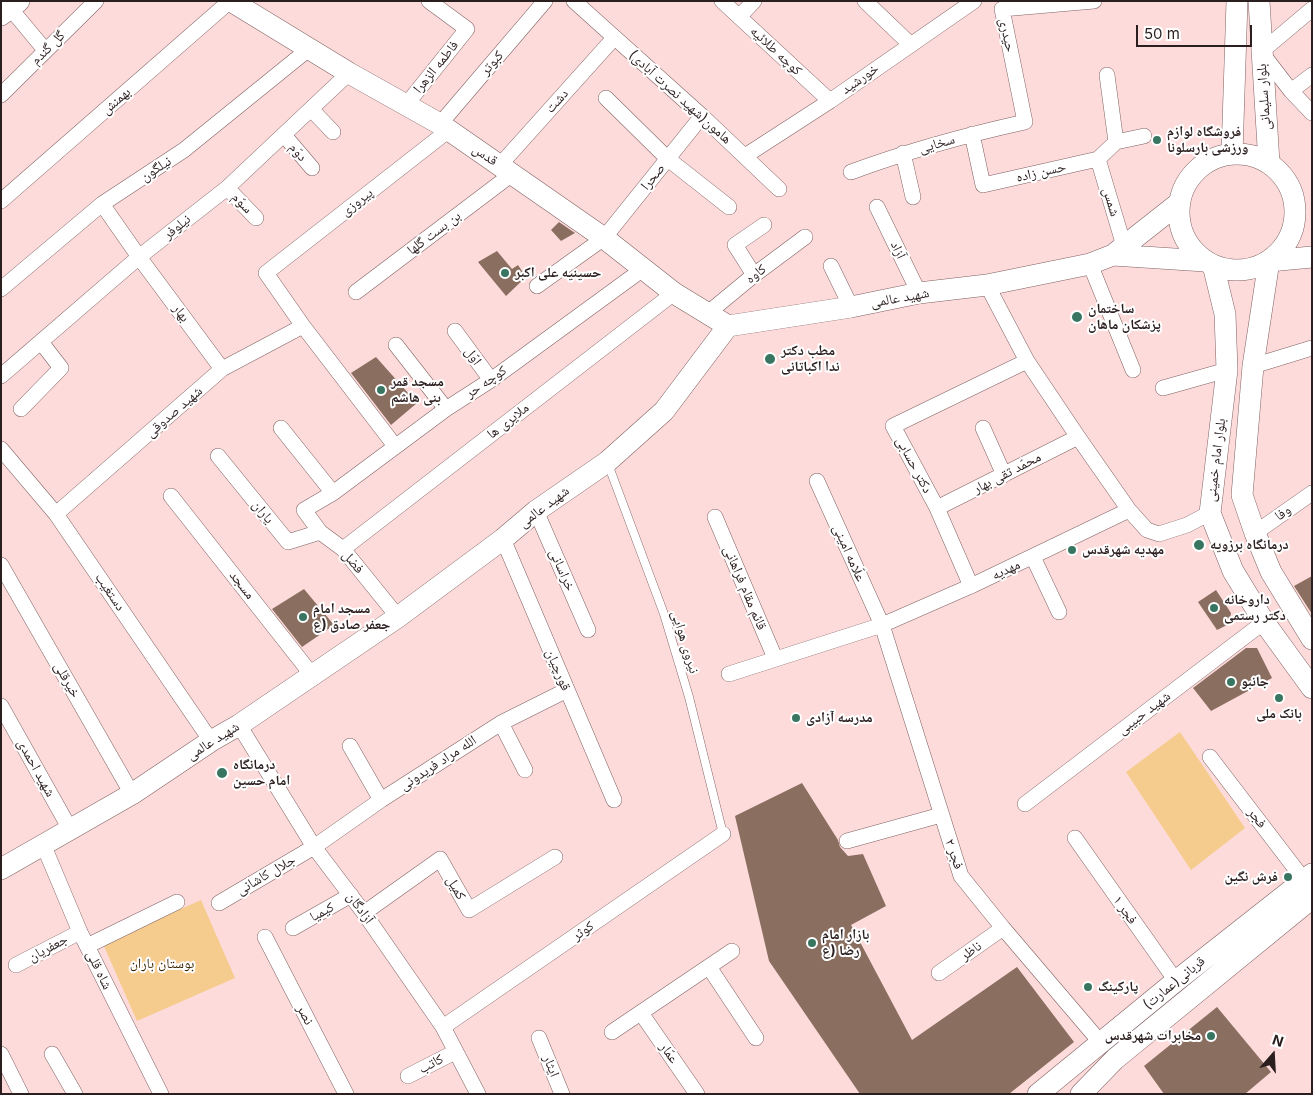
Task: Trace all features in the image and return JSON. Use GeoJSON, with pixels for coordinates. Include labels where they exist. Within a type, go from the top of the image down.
{"type":"FeatureCollection","features":[{"type":"Feature","properties":{"kind":"main road","name":"قدس"},"geometry":{"type":"LineString","coordinates":[[230,1],[349,73],[444,127],[604,238],[674,292],[728,326]]}},
{"type":"Feature","properties":{"kind":"main road","name":"بلوار سلیمانی"},"geometry":{"type":"LineString","coordinates":[[1232,154],[1237,1]]}},
{"type":"Feature","properties":{"kind":"main road","name":"بلوار سلیمانی"},"geometry":{"type":"LineString","coordinates":[[1259,1],[1268,163]]}},
{"type":"Feature","properties":{"kind":"main road"},"geometry":{"type":"LineString","coordinates":[[1269,261],[1287,242],[1293,230],[1295,216],[1303,203],[1280,173],[1268,163],[1251,155],[1232,154],[1217,157],[1203,164],[1192,175],[1184,188],[1179,203],[1179,220],[1184,236],[1192,250],[1209,263],[1232,270],[1251,268],[1269,261],[1312,257]]}},
{"type":"Feature","properties":{"kind":"main road","name":"شهید عالمی"},"geometry":{"type":"LineString","coordinates":[[1,869],[132,794],[211,741],[239,725],[398,617],[503,539],[536,511],[607,462],[664,411],[728,326],[851,307],[919,293],[987,285],[1090,264],[1118,250],[1179,203]]}},
{"type":"Feature","properties":{"kind":"main road","name":"شهید عالمی"},"geometry":{"type":"LineString","coordinates":[[1118,250],[1209,263]]}},
{"type":"Feature","properties":{"kind":"main road","name":"بلوار امام خمینی"},"geometry":{"type":"LineString","coordinates":[[1269,261],[1253,366],[1242,494],[1271,572],[1310,632]]}},
{"type":"Feature","properties":{"kind":"main road","name":"بلوار امام خمینی"},"geometry":{"type":"LineString","coordinates":[[1209,263],[1225,314],[1227,370],[1210,513],[1233,571],[1264,622],[1312,688]]}},
{"type":"Feature","properties":{"kind":"main road","name":"(عمارت)قربانی"},"geometry":{"type":"LineString","coordinates":[[1082,1093],[1108,1051],[1176,981],[1309,884]]}},
{"type":"Feature","properties":{"kind":"main road","name":"(عمارت)قربانی"},"geometry":{"type":"LineString","coordinates":[[1038,1094],[1108,1051],[1309,884]]}},
{"type":"Feature","properties":{"kind":"street","name":"گل گندم"},"geometry":{"type":"LineString","coordinates":[[1,95],[96,1]]}},
{"type":"Feature","properties":{"kind":"street","name":"بهمنش"},"geometry":{"type":"LineString","coordinates":[[1,201],[230,1]]}},
{"type":"Feature","properties":{"kind":"street","name":"فاطمه الزهرا"},"geometry":{"type":"LineString","coordinates":[[406,105],[467,29],[429,1]]}},
{"type":"Feature","properties":{"kind":"street","name":"کبوتر"},"geometry":{"type":"LineString","coordinates":[[444,127],[545,1]]}},
{"type":"Feature","properties":{"kind":"street","name":"(شهید نصرت آبادی)هامون"},"geometry":{"type":"LineString","coordinates":[[574,1],[702,116],[779,189]]}},
{"type":"Feature","properties":{"kind":"street","name":"کوچه طلائیه"},"geometry":{"type":"LineString","coordinates":[[722,1],[830,101]]}},
{"type":"Feature","properties":{"kind":"street"},"geometry":{"type":"LineString","coordinates":[[739,17],[754,1]]}},
{"type":"Feature","properties":{"kind":"street"},"geometry":{"type":"LineString","coordinates":[[865,1],[910,44]]}},
{"type":"Feature","properties":{"kind":"street","name":"خورشید"},"geometry":{"type":"LineString","coordinates":[[745,156],[830,101],[974,1]]}},
{"type":"Feature","properties":{"kind":"street","name":"حیدری"},"geometry":{"type":"LineString","coordinates":[[1025,122],[1002,9],[1031,4],[1094,1]]}},
{"type":"Feature","properties":{"kind":"street"},"geometry":{"type":"LineString","coordinates":[[10,8],[45,50]]}},
{"type":"Feature","properties":{"kind":"street"},"geometry":{"type":"LineString","coordinates":[[1312,9],[1261,52],[1290,91],[1312,113]]}},
{"type":"Feature","properties":{"kind":"street","name":"دشت"},"geometry":{"type":"LineString","coordinates":[[506,170],[614,38]]}},
{"type":"Feature","properties":{"kind":"street","name":"نیلگون"},"geometry":{"type":"LineString","coordinates":[[1,289],[102,204],[184,150],[310,48]]}},
{"type":"Feature","properties":{"kind":"street","name":"نیلوفر"},"geometry":{"type":"LineString","coordinates":[[1,376],[140,257],[227,188],[349,73]]}},
{"type":"Feature","properties":{"kind":"street"},"geometry":{"type":"LineString","coordinates":[[1107,75],[1116,142]]}},
{"type":"Feature","properties":{"kind":"street"},"geometry":{"type":"LineString","coordinates":[[1290,91],[1312,75]]}},
{"type":"Feature","properties":{"kind":"street"},"geometry":{"type":"LineString","coordinates":[[606,98],[668,159],[729,207]]}},
{"type":"Feature","properties":{"kind":"street"},"geometry":{"type":"LineString","coordinates":[[311,109],[333,132]]}},
{"type":"Feature","properties":{"kind":"street","name":"صحرا"},"geometry":{"type":"LineString","coordinates":[[537,286],[604,238],[702,116]]}},
{"type":"Feature","properties":{"kind":"street","name":"سخایی"},"geometry":{"type":"LineString","coordinates":[[851,172],[903,153],[1025,122]]}},
{"type":"Feature","properties":{"kind":"street","name":"پیروزی"},"geometry":{"type":"LineString","coordinates":[[303,326],[266,274],[444,127]]}},
{"type":"Feature","properties":{"kind":"street","name":"حسن زاده"},"geometry":{"type":"LineString","coordinates":[[972,134],[983,185],[1098,159]]}},
{"type":"Feature","properties":{"kind":"street","name":"دوّم"},"geometry":{"type":"LineString","coordinates":[[284,135],[312,168]]}},
{"type":"Feature","properties":{"kind":"street"},"geometry":{"type":"LineString","coordinates":[[1098,159],[1116,142],[1144,136]]}},
{"type":"Feature","properties":{"kind":"street"},"geometry":{"type":"LineString","coordinates":[[903,153],[913,197]]}},
{"type":"Feature","properties":{"kind":"street","name":"شمس"},"geometry":{"type":"LineString","coordinates":[[1098,159],[1118,250]]}},
{"type":"Feature","properties":{"kind":"street","name":"بن بست گلها"},"geometry":{"type":"LineString","coordinates":[[356,292],[506,170]]}},
{"type":"Feature","properties":{"kind":"street","name":"سوّم"},"geometry":{"type":"LineString","coordinates":[[227,188],[256,218]]}},
{"type":"Feature","properties":{"kind":"street","name":"بهار"},"geometry":{"type":"LineString","coordinates":[[102,204],[222,369]]}},
{"type":"Feature","properties":{"kind":"street","name":"آزاد"},"geometry":{"type":"LineString","coordinates":[[878,207],[919,293]]}},
{"type":"Feature","properties":{"kind":"street"},"geometry":{"type":"LineString","coordinates":[[754,275],[735,245],[764,225]]}},
{"type":"Feature","properties":{"kind":"street","name":"کاوه"},"geometry":{"type":"LineString","coordinates":[[708,313],[754,275],[805,237]]}},
{"type":"Feature","properties":{"kind":"street"},"geometry":{"type":"LineString","coordinates":[[1090,264],[1133,370]]}},
{"type":"Feature","properties":{"kind":"street"},"geometry":{"type":"LineString","coordinates":[[831,266],[851,307]]}},
{"type":"Feature","properties":{"kind":"street","name":"کوچه حر"},"geometry":{"type":"LineString","coordinates":[[304,510],[333,493],[446,409],[491,380],[643,269]]}},
{"type":"Feature","properties":{"kind":"street"},"geometry":{"type":"LineString","coordinates":[[987,285],[1027,361],[1129,510],[1147,530],[1159,534],[1187,525],[1210,513]]}},
{"type":"Feature","properties":{"kind":"street","name":"ملایری ها"},"geometry":{"type":"LineString","coordinates":[[343,549],[674,292]]}},
{"type":"Feature","properties":{"kind":"street"},"geometry":{"type":"LineString","coordinates":[[303,326],[395,446]]}},
{"type":"Feature","properties":{"kind":"street","name":"شهید صدوقی"},"geometry":{"type":"LineString","coordinates":[[56,514],[222,369],[303,326]]}},
{"type":"Feature","properties":{"kind":"street","name":"اوّل"},"geometry":{"type":"LineString","coordinates":[[455,331],[491,380]]}},
{"type":"Feature","properties":{"kind":"street"},"geometry":{"type":"LineString","coordinates":[[21,409],[61,368],[41,342]]}},
{"type":"Feature","properties":{"kind":"street"},"geometry":{"type":"LineString","coordinates":[[396,345],[446,409]]}},
{"type":"Feature","properties":{"kind":"street"},"geometry":{"type":"LineString","coordinates":[[1253,366],[1312,348]]}},
{"type":"Feature","properties":{"kind":"street","name":"دکتر حسابی"},"geometry":{"type":"LineString","coordinates":[[971,586],[937,508],[893,426],[1027,361]]}},
{"type":"Feature","properties":{"kind":"street"},"geometry":{"type":"LineString","coordinates":[[1163,388],[1227,370]]}},
{"type":"Feature","properties":{"kind":"street"},"geometry":{"type":"LineString","coordinates":[[281,428],[333,493]]}},
{"type":"Feature","properties":{"kind":"street"},"geometry":{"type":"LineString","coordinates":[[983,428],[1004,475]]}},
{"type":"Feature","properties":{"kind":"street","name":"محمّد تقی بهار"},"geometry":{"type":"LineString","coordinates":[[937,508],[1078,437]]}},
{"type":"Feature","properties":{"kind":"street","name":"دستغیب"},"geometry":{"type":"LineString","coordinates":[[1,449],[56,514],[211,741]]}},
{"type":"Feature","properties":{"kind":"street","name":"یاران"},"geometry":{"type":"LineString","coordinates":[[218,456],[288,542],[320,532]]}},
{"type":"Feature","properties":{"kind":"street","name":"علّامه امینی"},"geometry":{"type":"LineString","coordinates":[[816,481],[882,625]]}},
{"type":"Feature","properties":{"kind":"street","name":"وفا"},"geometry":{"type":"LineString","coordinates":[[1255,532],[1312,493]]}},
{"type":"Feature","properties":{"kind":"street","name":"مسجد"},"geometry":{"type":"LineString","coordinates":[[171,496],[312,675]]}},
{"type":"Feature","properties":{"kind":"street","name":"فضل"},"geometry":{"type":"LineString","coordinates":[[304,510],[320,532],[343,549],[398,617]]}},
{"type":"Feature","properties":{"kind":"street","name":"مهدیه"},"geometry":{"type":"LineString","coordinates":[[729,674],[882,625],[971,586],[1129,510]]}},
{"type":"Feature","properties":{"kind":"street","name":"خراسانی"},"geometry":{"type":"LineString","coordinates":[[536,511],[588,630]]}},
{"type":"Feature","properties":{"kind":"street","name":"قائم مقام فراهانی"},"geometry":{"type":"LineString","coordinates":[[715,517],[776,658]]}},
{"type":"Feature","properties":{"kind":"street","name":"قورچیان"},"geometry":{"type":"LineString","coordinates":[[503,539],[614,800]]}},
{"type":"Feature","properties":{"kind":"street"},"geometry":{"type":"LineString","coordinates":[[1033,557],[1059,612]]}},
{"type":"Feature","properties":{"kind":"street","name":"خیرقلی"},"geometry":{"type":"LineString","coordinates":[[1,565],[132,794]]}},
{"type":"Feature","properties":{"kind":"street","name":"شهید حبیبی"},"geometry":{"type":"LineString","coordinates":[[1025,804],[1264,622]]}},
{"type":"Feature","properties":{"kind":"street","name":"فجر ۲"},"geometry":{"type":"LineString","coordinates":[[882,625],[961,876],[1108,1051]]}},
{"type":"Feature","properties":{"kind":"street","name":"الله مراد فریدونی"},"geometry":{"type":"LineString","coordinates":[[314,847],[381,800],[501,723],[567,690]]}},
{"type":"Feature","properties":{"kind":"street","name":"شهید احمدی"},"geometry":{"type":"LineString","coordinates":[[1,706],[70,829]]}},
{"type":"Feature","properties":{"kind":"street"},"geometry":{"type":"LineString","coordinates":[[501,723],[525,770]]}},
{"type":"Feature","properties":{"kind":"street","name":"آزادگان"},"geometry":{"type":"LineString","coordinates":[[239,725],[314,847],[364,913],[442,1027],[478,1094]]}},
{"type":"Feature","properties":{"kind":"street"},"geometry":{"type":"LineString","coordinates":[[350,746],[381,800]]}},
{"type":"Feature","properties":{"kind":"street","name":"فجر"},"geometry":{"type":"LineString","coordinates":[[1210,757],[1309,884]]}},
{"type":"Feature","properties":{"kind":"street"},"geometry":{"type":"LineString","coordinates":[[847,841],[941,815]]}},
{"type":"Feature","properties":{"kind":"street","name":"کوثر"},"geometry":{"type":"LineString","coordinates":[[442,1027],[723,834]]}},
{"type":"Feature","properties":{"kind":"street","name":"فجر ۱"},"geometry":{"type":"LineString","coordinates":[[1075,838],[1176,981]]}},
{"type":"Feature","properties":{"kind":"street","name":"شاه قلی"},"geometry":{"type":"LineString","coordinates":[[43,844],[80,932],[160,1094]]}},
{"type":"Feature","properties":{"kind":"street","name":"جلال کاشانی"},"geometry":{"type":"LineString","coordinates":[[219,903],[314,847]]}},
{"type":"Feature","properties":{"kind":"street","name":"کمیل"},"geometry":{"type":"LineString","coordinates":[[364,913],[440,860],[469,910],[555,857]]}},
{"type":"Feature","properties":{"kind":"street","name":"کیمیا"},"geometry":{"type":"LineString","coordinates":[[292,928],[351,895]]}},
{"type":"Feature","properties":{"kind":"street"},"geometry":{"type":"LineString","coordinates":[[87,946],[177,902]]}},
{"type":"Feature","properties":{"kind":"street","name":"ناظر"},"geometry":{"type":"LineString","coordinates":[[939,973],[1003,928]]}},
{"type":"Feature","properties":{"kind":"street","name":"جعفریان"},"geometry":{"type":"LineString","coordinates":[[16,965],[80,932]]}},
{"type":"Feature","properties":{"kind":"street","name":"نصر"},"geometry":{"type":"LineString","coordinates":[[265,937],[346,1094]]}},
{"type":"Feature","properties":{"kind":"street"},"geometry":{"type":"LineString","coordinates":[[612,1032],[732,951]]}},
{"type":"Feature","properties":{"kind":"street"},"geometry":{"type":"LineString","coordinates":[[709,967],[756,1038]]}},
{"type":"Feature","properties":{"kind":"street","name":"عمّار"},"geometry":{"type":"LineString","coordinates":[[642,1013],[697,1094]]}},
{"type":"Feature","properties":{"kind":"street","name":"ایثار"},"geometry":{"type":"LineString","coordinates":[[539,1038],[562,1094]]}},
{"type":"Feature","properties":{"kind":"street","name":"کاتب"},"geometry":{"type":"LineString","coordinates":[[408,1076],[455,1052]]}},
{"type":"Feature","properties":{"kind":"street"},"geometry":{"type":"LineString","coordinates":[[1,1054],[21,1094]]}},
{"type":"Feature","properties":{"kind":"street"},"geometry":{"type":"LineString","coordinates":[[52,1054],[75,1094]]}},
{"type":"Feature","properties":{"kind":"lane","name":"نیروی هوایی"},"geometry":{"type":"LineString","coordinates":[[607,462],[664,614],[689,697],[723,834]]}},
{"type":"Feature","properties":{"kind":"green space"},"geometry":{"type":"Polygon","coordinates":[[[1180,732],[1245,828],[1191,870],[1126,772],[1180,732]]]}},
{"type":"Feature","properties":{"kind":"green space","name":"بوستان باران"},"geometry":{"type":"Polygon","coordinates":[[[201,900],[235,978],[137,1021],[103,944],[201,900]]]}},
{"type":"Feature","properties":{"kind":"building"},"geometry":{"type":"Polygon","coordinates":[[[559,222],[575,233],[561,241],[551,230],[559,222]]]}},
{"type":"Feature","properties":{"kind":"building","name":"حسینیه علی اکبر"},"geometry":{"type":"Polygon","coordinates":[[[497,251],[512,269],[518,265],[526,277],[506,296],[478,262],[497,251]]]}},
{"type":"Feature","properties":{"kind":"building","name":"مسجد قمر بنی هاشم"},"geometry":{"type":"Polygon","coordinates":[[[376,357],[417,403],[391,425],[351,373],[376,357]]]}},
{"type":"Feature","properties":{"kind":"building"},"geometry":{"type":"Polygon","coordinates":[[[1312,576],[1312,614],[1294,586],[1312,576]]]}},
{"type":"Feature","properties":{"kind":"building","name":"مسجد امام جعفر صادق (ع"},"geometry":{"type":"Polygon","coordinates":[[[304,589],[334,625],[302,647],[272,609],[304,589]]]}},
{"type":"Feature","properties":{"kind":"building","name":"داروخانه دکتر رستمی"},"geometry":{"type":"Polygon","coordinates":[[[1216,590],[1231,613],[1229,624],[1217,630],[1198,602],[1216,590]]]}},
{"type":"Feature","properties":{"kind":"building","name":"جانبو"},"geometry":{"type":"Polygon","coordinates":[[[1246,648],[1257,648],[1272,678],[1211,711],[1193,688],[1246,648]]]}},
{"type":"Feature","properties":{"kind":"building","name":"بازار امام رضا (ع"},"geometry":{"type":"Polygon","coordinates":[[[802,783],[838,840],[840,847],[848,856],[863,854],[886,906],[851,925],[912,1040],[1017,967],[1074,1042],[1009,1094],[860,1094],[769,961],[735,816],[802,783]]]}},
{"type":"Feature","properties":{"kind":"building","name":"مخابرات شهرقدس"},"geometry":{"type":"Polygon","coordinates":[[[1217,1007],[1271,1072],[1245,1094],[1164,1094],[1144,1066],[1217,1007]]]}},
{"type":"Feature","properties":{"kind":"place","name":"فروشگاه لوازم ورزشی بارسلونا"},"geometry":{"type":"Point","coordinates":[1157,140]}},
{"type":"Feature","properties":{"kind":"place","name":"حسینیه علی اکبر"},"geometry":{"type":"Point","coordinates":[505,273]}},
{"type":"Feature","properties":{"kind":"place","name":"ساختمان پزشکان ماهان"},"geometry":{"type":"Point","coordinates":[1077,317]}},
{"type":"Feature","properties":{"kind":"place","name":"مطب دکتر ندا اکباتانی"},"geometry":{"type":"Point","coordinates":[770,359]}},
{"type":"Feature","properties":{"kind":"place","name":"مسجد قمر بنی هاشم"},"geometry":{"type":"Point","coordinates":[381,390]}},
{"type":"Feature","properties":{"kind":"place","name":"درمانگاه برزویه"},"geometry":{"type":"Point","coordinates":[1199,545]}},
{"type":"Feature","properties":{"kind":"place","name":"مهدیه شهرقدس"},"geometry":{"type":"Point","coordinates":[1072,550]}},
{"type":"Feature","properties":{"kind":"place","name":"داروخانه دکتر رستمی"},"geometry":{"type":"Point","coordinates":[1214,608]}},
{"type":"Feature","properties":{"kind":"place","name":"مسجد امام جعفر صادق (ع"},"geometry":{"type":"Point","coordinates":[303,617]}},
{"type":"Feature","properties":{"kind":"place","name":"جانبو"},"geometry":{"type":"Point","coordinates":[1231,682]}},
{"type":"Feature","properties":{"kind":"place","name":"بانک ملی"},"geometry":{"type":"Point","coordinates":[1279,698]}},
{"type":"Feature","properties":{"kind":"place","name":"مدرسه آزادی"},"geometry":{"type":"Point","coordinates":[796,718]}},
{"type":"Feature","properties":{"kind":"place","name":"درمانگاه امام حسین"},"geometry":{"type":"Point","coordinates":[222,773]}},
{"type":"Feature","properties":{"kind":"place","name":"فرش نگین"},"geometry":{"type":"Point","coordinates":[1288,877]}},
{"type":"Feature","properties":{"kind":"place","name":"بازار امام رضا (ع"},"geometry":{"type":"Point","coordinates":[812,943]}},
{"type":"Feature","properties":{"kind":"place","name":"پارکینگ"},"geometry":{"type":"Point","coordinates":[1088,987]}},
{"type":"Feature","properties":{"kind":"place","name":"مخابرات شهرقدس"},"geometry":{"type":"Point","coordinates":[1211,1036]}}]}
